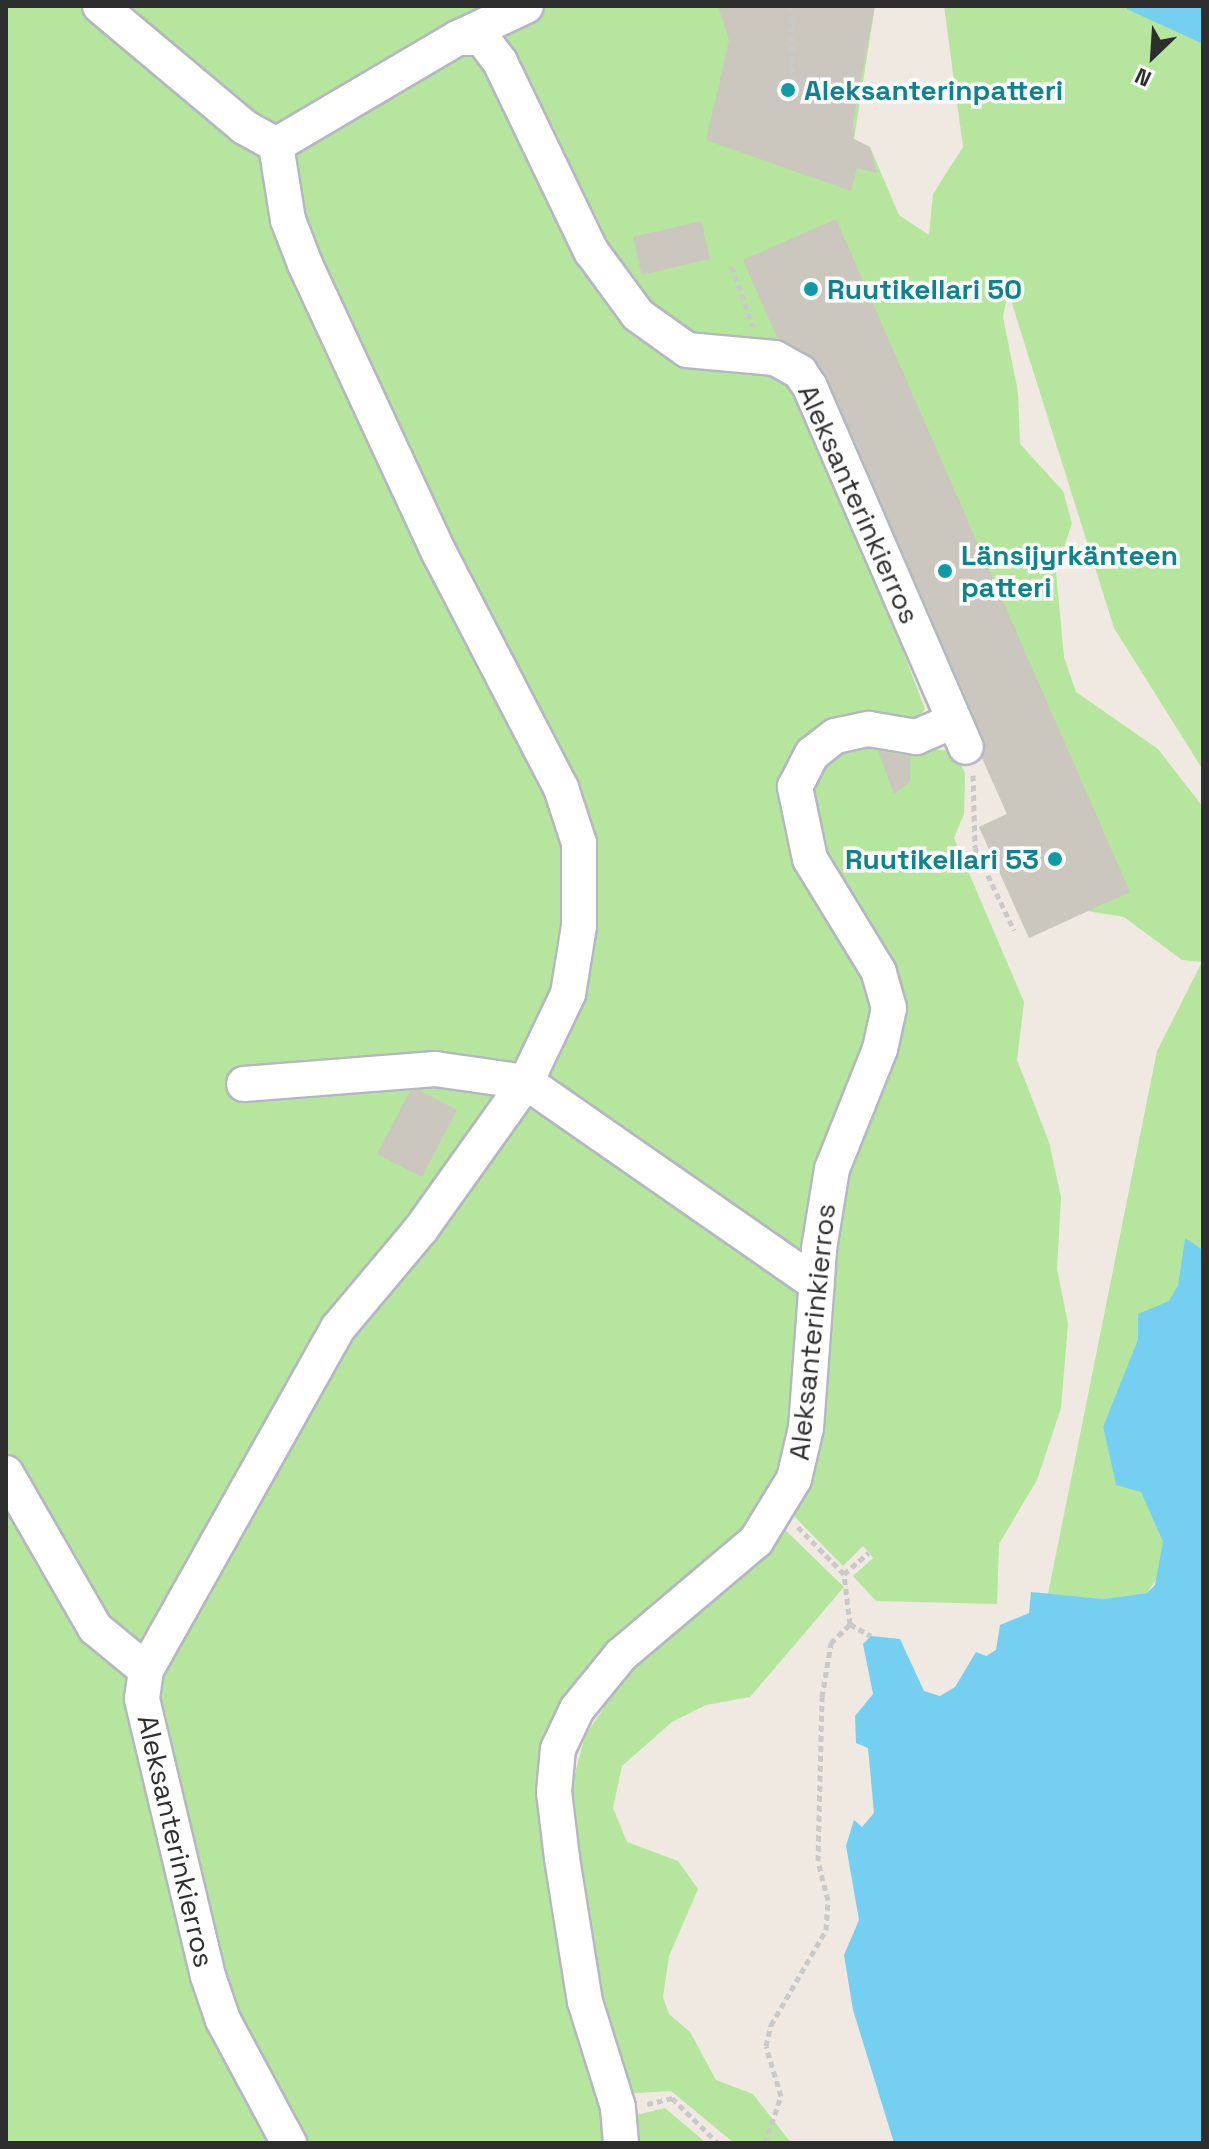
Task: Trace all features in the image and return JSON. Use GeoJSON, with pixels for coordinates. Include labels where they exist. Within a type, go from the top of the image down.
{"type":"FeatureCollection","features":[{"type":"Feature","properties":{"kind":"lane"},"geometry":{"type":"LineString","coordinates":[[100,6],[244,127],[276,145]]}},
{"type":"Feature","properties":{"kind":"lane"},"geometry":{"type":"LineString","coordinates":[[276,145],[458,38],[526,6]]}},
{"type":"Feature","properties":{"kind":"lane","name":"Aleksanterinkierros"},"geometry":{"type":"LineString","coordinates":[[458,38],[482,38],[492,48],[591,251],[638,315],[687,350],[751,355],[789,365],[810,387],[959,734],[916,737],[869,729],[835,736],[812,754],[795,787],[810,859],[879,972],[889,1008],[880,1049],[832,1169],[817,1284],[803,1452],[780,1510],[756,1541],[621,1655],[577,1709],[558,1749],[554,1792],[581,1973],[618,2107],[621,2143]]}},
{"type":"Feature","properties":{"kind":"lane"},"geometry":{"type":"LineString","coordinates":[[6,1473],[95,1628],[146,1670],[338,1328],[421,1229],[526,1082],[568,994],[579,926],[579,843],[561,788],[440,555],[305,264],[288,220],[276,145]]}},
{"type":"Feature","properties":{"kind":"lane"},"geometry":{"type":"LineString","coordinates":[[244,1084],[435,1069],[526,1082],[817,1284]]}},
{"type":"Feature","properties":{"kind":"lane","name":"Aleksanterinkierros"},"geometry":{"type":"LineString","coordinates":[[146,1670],[142,1699],[208,1976],[223,2020],[289,2143]]}},
{"type":"Feature","properties":{"kind":"path"},"geometry":{"type":"LineString","coordinates":[[790,6],[793,82]]}},
{"type":"Feature","properties":{"kind":"path"},"geometry":{"type":"LineString","coordinates":[[731,266],[750,306],[751,355]]}},
{"type":"Feature","properties":{"kind":"path"},"geometry":{"type":"LineString","coordinates":[[959,734],[975,784],[975,848],[1014,930]]}},
{"type":"Feature","properties":{"kind":"path"},"geometry":{"type":"LineString","coordinates":[[780,1510],[844,1574],[850,1624]]}},
{"type":"Feature","properties":{"kind":"path"},"geometry":{"type":"LineString","coordinates":[[844,1574],[869,1552]]}},
{"type":"Feature","properties":{"kind":"path"},"geometry":{"type":"LineString","coordinates":[[850,1624],[871,1636]]}},
{"type":"Feature","properties":{"kind":"path"},"geometry":{"type":"LineString","coordinates":[[765,2143],[781,2096],[766,2046],[771,2025],[826,1930],[828,1900],[818,1861],[822,1697],[831,1643],[850,1624]]}},
{"type":"Feature","properties":{"kind":"path"},"geometry":{"type":"LineString","coordinates":[[618,2107],[672,2098],[718,2143]]}},
{"type":"Feature","properties":{"kind":"green space"},"geometry":{"type":"Polygon","coordinates":[[[6,6],[486,6],[445,23],[479,50],[626,318],[787,376],[853,520],[925,709],[913,722],[847,716],[817,727],[785,772],[781,813],[793,854],[876,997],[785,1478],[732,1545],[704,1561],[614,1640],[569,1693],[545,1736],[537,1799],[609,2143],[6,2143],[6,6]]]}},
{"type":"Feature","properties":{"kind":"green space"},"geometry":{"type":"Polygon","coordinates":[[[496,6],[875,6],[854,139],[870,147],[899,215],[929,235],[933,194],[963,147],[944,6],[1203,6],[1203,770],[1114,628],[1008,291],[1003,317],[1018,392],[1020,444],[1063,491],[1072,523],[1056,572],[1064,657],[1076,692],[1158,749],[1203,807],[1203,1250],[1185,1239],[1178,1285],[1169,1302],[1138,1314],[1138,1339],[1103,1427],[1116,1484],[1141,1491],[1163,1542],[1163,1569],[1147,1593],[1103,1599],[1048,1594],[1157,1051],[1202,962],[1182,960],[1124,917],[1087,911],[1029,938],[979,827],[1007,814],[816,379],[682,337],[650,311],[606,248],[510,58],[496,6]]]}},
{"type":"Feature","properties":{"kind":"green space"},"geometry":{"type":"Polygon","coordinates":[[[859,737],[955,752],[965,773],[964,814],[954,838],[1024,1002],[1017,1060],[1049,1142],[1061,1197],[1057,1269],[1068,1324],[1061,1408],[1037,1480],[999,1544],[997,1604],[876,1601],[853,1576],[873,1558],[869,1552],[863,1546],[843,1566],[789,1511],[832,1201],[899,1028],[812,837],[810,773],[859,737]]]}},
{"type":"Feature","properties":{"kind":"green space"},"geometry":{"type":"Polygon","coordinates":[[[781,1526],[844,1587],[750,1697],[706,1705],[672,1722],[622,1766],[613,1808],[627,1842],[678,1861],[698,1889],[669,1956],[663,1997],[669,2014],[690,2032],[716,2080],[753,2094],[791,2143],[734,2143],[671,2091],[623,2094],[601,2014],[570,1792],[585,1736],[625,1676],[781,1526]]]}},
{"type":"Feature","properties":{"kind":"green space"},"geometry":{"type":"Polygon","coordinates":[[[665,2108],[706,2143],[632,2143],[628,2117],[665,2108]]]}},
{"type":"Feature","properties":{"kind":"water"},"geometry":{"type":"Polygon","coordinates":[[[1127,6],[1203,6],[1203,44],[1127,9],[1127,6]]]}},
{"type":"Feature","properties":{"kind":"water"},"geometry":{"type":"Polygon","coordinates":[[[1185,1238],[1203,1250],[1203,2143],[894,2143],[853,2010],[844,1955],[859,1920],[846,1846],[854,1820],[862,1827],[874,1813],[868,1748],[856,1743],[855,1716],[873,1694],[863,1644],[871,1636],[900,1639],[924,1691],[940,1696],[955,1687],[976,1652],[986,1656],[996,1650],[1000,1625],[1029,1613],[1031,1592],[1103,1599],[1147,1593],[1155,1585],[1163,1542],[1141,1492],[1116,1485],[1103,1427],[1138,1339],[1138,1314],[1169,1301],[1178,1285],[1185,1238]]]}},
{"type":"Feature","properties":{"kind":"building","name":"Aleksanterinpatteri"},"geometry":{"type":"Polygon","coordinates":[[[718,6],[875,6],[853,121],[854,139],[870,147],[877,173],[857,168],[851,191],[706,140],[729,40],[718,6]]]}},
{"type":"Feature","properties":{"kind":"building","name":"Länsijyrkänteen patteri"},"geometry":{"type":"Polygon","coordinates":[[[836,219],[1130,892],[1029,938],[979,827],[1007,814],[982,758],[984,739],[828,379],[810,355],[777,338],[743,260],[836,219]]]}},
{"type":"Feature","properties":{"kind":"building"},"geometry":{"type":"Polygon","coordinates":[[[701,221],[710,259],[642,275],[633,237],[701,221]]]}},
{"type":"Feature","properties":{"kind":"building"},"geometry":{"type":"Polygon","coordinates":[[[878,751],[910,756],[910,782],[894,794],[878,751]]]}},
{"type":"Feature","properties":{"kind":"building"},"geometry":{"type":"Polygon","coordinates":[[[419,1090],[457,1110],[422,1177],[377,1154],[410,1091],[419,1090]]]}},
{"type":"Feature","properties":{"kind":"place","name":"Aleksanterinpatteri"},"geometry":{"type":"Point","coordinates":[788,90]}},
{"type":"Feature","properties":{"kind":"place","name":"Ruutikellari 50"},"geometry":{"type":"Point","coordinates":[811,289]}},
{"type":"Feature","properties":{"kind":"place","name":"Länsijyrkänteen patteri"},"geometry":{"type":"Point","coordinates":[945,571]}},
{"type":"Feature","properties":{"kind":"place","name":"Ruutikellari 53"},"geometry":{"type":"Point","coordinates":[1055,859]}}]}
